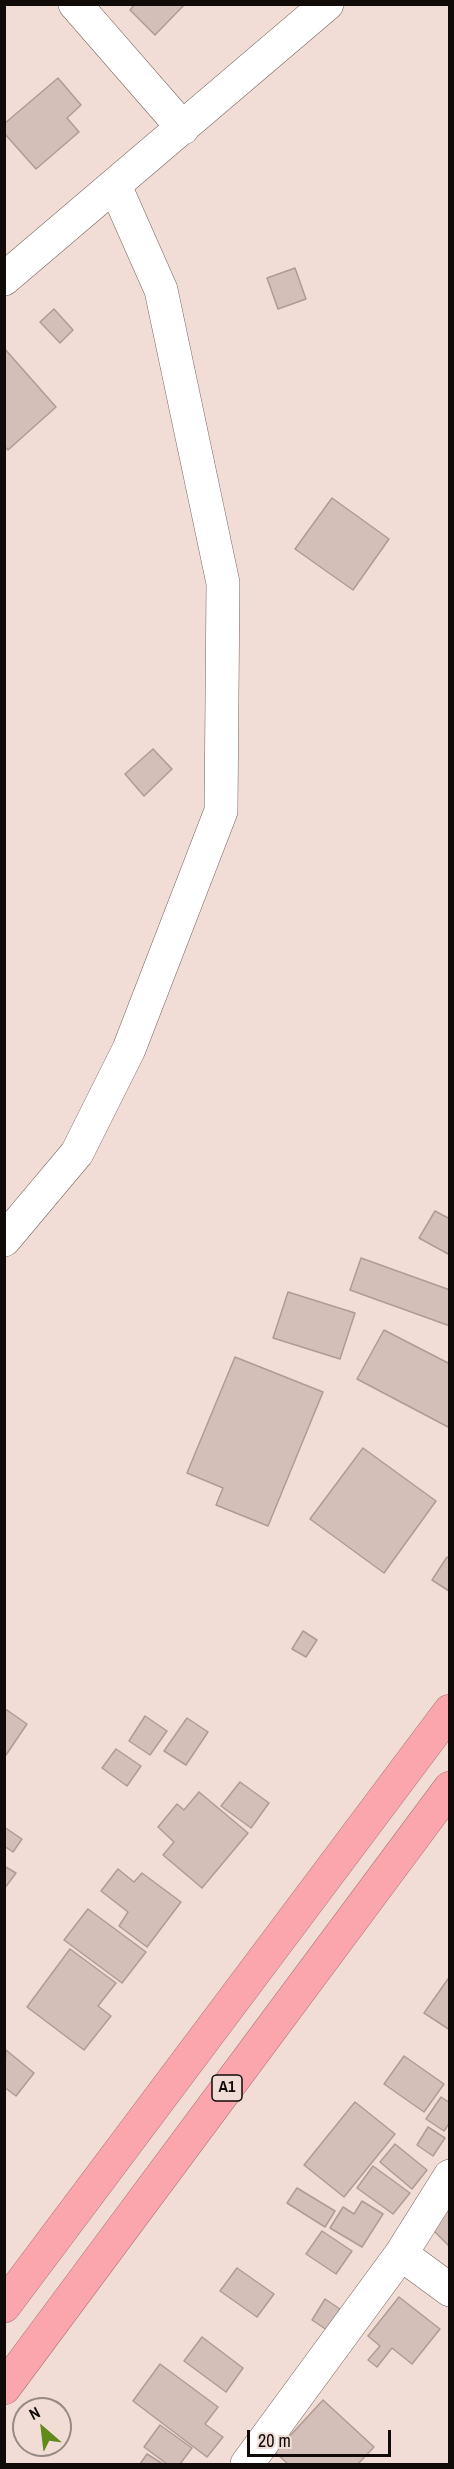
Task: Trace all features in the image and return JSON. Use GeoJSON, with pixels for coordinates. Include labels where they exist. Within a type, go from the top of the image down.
{"type":"FeatureCollection","features":[{"type":"Feature","properties":{"kind":"highway"},"geometry":{"type":"LineString","coordinates":[[4,2306],[450,1711]]}},
{"type":"Feature","properties":{"kind":"highway","name":"A1"},"geometry":{"type":"LineString","coordinates":[[4,2388],[450,1788]]}},
{"type":"Feature","properties":{"kind":"street"},"geometry":{"type":"LineString","coordinates":[[75,4],[183,128]]}},
{"type":"Feature","properties":{"kind":"street"},"geometry":{"type":"LineString","coordinates":[[4,279],[327,4]]}},
{"type":"Feature","properties":{"kind":"street"},"geometry":{"type":"LineString","coordinates":[[4,1240],[77,1153],[129,1049],[220,811],[223,583],[161,290],[115,186]]}},
{"type":"Feature","properties":{"kind":"street"},"geometry":{"type":"LineString","coordinates":[[247,2464],[401,2254],[450,2176]]}},
{"type":"Feature","properties":{"kind":"street"},"geometry":{"type":"LineString","coordinates":[[401,2254],[450,2290]]}},
{"type":"Feature","properties":{"kind":"building"},"geometry":{"type":"Polygon","coordinates":[[[135,4],[185,4],[155,35],[130,10],[135,4]]]}},
{"type":"Feature","properties":{"kind":"building"},"geometry":{"type":"Polygon","coordinates":[[[58,78],[81,105],[67,118],[79,132],[36,169],[4,133],[4,124],[58,78]]]}},
{"type":"Feature","properties":{"kind":"building"},"geometry":{"type":"Polygon","coordinates":[[[295,268],[306,299],[278,309],[267,278],[295,268]]]}},
{"type":"Feature","properties":{"kind":"building"},"geometry":{"type":"Polygon","coordinates":[[[54,309],[73,330],[60,343],[40,322],[54,309]]]}},
{"type":"Feature","properties":{"kind":"building"},"geometry":{"type":"Polygon","coordinates":[[[4,348],[56,407],[8,450],[4,446],[4,348]]]}},
{"type":"Feature","properties":{"kind":"building"},"geometry":{"type":"Polygon","coordinates":[[[332,498],[389,539],[353,590],[295,549],[332,498]]]}},
{"type":"Feature","properties":{"kind":"building"},"geometry":{"type":"Polygon","coordinates":[[[153,749],[172,769],[144,796],[125,774],[153,749]]]}},
{"type":"Feature","properties":{"kind":"building"},"geometry":{"type":"Polygon","coordinates":[[[435,1211],[450,1219],[450,1255],[419,1238],[435,1211]]]}},
{"type":"Feature","properties":{"kind":"building"},"geometry":{"type":"Polygon","coordinates":[[[361,1258],[450,1290],[450,1326],[350,1290],[361,1258]]]}},
{"type":"Feature","properties":{"kind":"building"},"geometry":{"type":"Polygon","coordinates":[[[288,1292],[355,1313],[340,1359],[273,1338],[288,1292]]]}},
{"type":"Feature","properties":{"kind":"building"},"geometry":{"type":"Polygon","coordinates":[[[384,1330],[450,1364],[450,1428],[357,1379],[384,1330]]]}},
{"type":"Feature","properties":{"kind":"building"},"geometry":{"type":"Polygon","coordinates":[[[235,1357],[323,1392],[268,1526],[216,1505],[223,1488],[187,1473],[235,1357]]]}},
{"type":"Feature","properties":{"kind":"building"},"geometry":{"type":"Polygon","coordinates":[[[363,1448],[436,1501],[384,1573],[310,1519],[363,1448]]]}},
{"type":"Feature","properties":{"kind":"building"},"geometry":{"type":"Polygon","coordinates":[[[447,1557],[450,1559],[449,1591],[432,1580],[447,1557]]]}},
{"type":"Feature","properties":{"kind":"building"},"geometry":{"type":"Polygon","coordinates":[[[303,1631],[317,1640],[306,1657],[292,1649],[303,1631]]]}},
{"type":"Feature","properties":{"kind":"building"},"geometry":{"type":"Polygon","coordinates":[[[4,1708],[27,1724],[6,1755],[4,1754],[4,1708]]]}},
{"type":"Feature","properties":{"kind":"building"},"geometry":{"type":"Polygon","coordinates":[[[145,1716],[167,1731],[150,1755],[129,1741],[145,1716]]]}},
{"type":"Feature","properties":{"kind":"building"},"geometry":{"type":"Polygon","coordinates":[[[187,1718],[208,1732],[186,1765],[164,1751],[187,1718]]]}},
{"type":"Feature","properties":{"kind":"building"},"geometry":{"type":"Polygon","coordinates":[[[116,1749],[141,1766],[127,1786],[102,1768],[116,1749]]]}},
{"type":"Feature","properties":{"kind":"building"},"geometry":{"type":"Polygon","coordinates":[[[240,1782],[269,1803],[251,1828],[221,1806],[240,1782]]]}},
{"type":"Feature","properties":{"kind":"building"},"geometry":{"type":"Polygon","coordinates":[[[199,1792],[248,1833],[202,1888],[163,1855],[174,1842],[158,1827],[177,1804],[184,1810],[199,1792]]]}},
{"type":"Feature","properties":{"kind":"building"},"geometry":{"type":"Polygon","coordinates":[[[4,1827],[22,1839],[13,1852],[4,1846],[4,1827]]]}},
{"type":"Feature","properties":{"kind":"building"},"geometry":{"type":"Polygon","coordinates":[[[4,1866],[16,1873],[4,1889],[4,1866]]]}},
{"type":"Feature","properties":{"kind":"building"},"geometry":{"type":"Polygon","coordinates":[[[118,1869],[134,1882],[142,1873],[181,1902],[147,1947],[119,1926],[128,1912],[101,1891],[118,1869]]]}},
{"type":"Feature","properties":{"kind":"building"},"geometry":{"type":"Polygon","coordinates":[[[88,1909],[146,1952],[122,1983],[64,1940],[88,1909]]]}},
{"type":"Feature","properties":{"kind":"building"},"geometry":{"type":"Polygon","coordinates":[[[70,1949],[116,1983],[98,2006],[111,2016],[84,2050],[27,2007],[70,1949]]]}},
{"type":"Feature","properties":{"kind":"building"},"geometry":{"type":"Polygon","coordinates":[[[450,1979],[450,2030],[424,2013],[450,1979]]]}},
{"type":"Feature","properties":{"kind":"building"},"geometry":{"type":"Polygon","coordinates":[[[6,2050],[34,2073],[16,2096],[4,2087],[6,2050]]]}},
{"type":"Feature","properties":{"kind":"building"},"geometry":{"type":"Polygon","coordinates":[[[404,2056],[444,2084],[424,2112],[384,2084],[404,2056]]]}},
{"type":"Feature","properties":{"kind":"building"},"geometry":{"type":"Polygon","coordinates":[[[441,2097],[450,2103],[450,2122],[444,2131],[426,2119],[441,2097]]]}},
{"type":"Feature","properties":{"kind":"building"},"geometry":{"type":"Polygon","coordinates":[[[355,2102],[395,2134],[344,2197],[304,2165],[355,2102]]]}},
{"type":"Feature","properties":{"kind":"building"},"geometry":{"type":"Polygon","coordinates":[[[428,2127],[445,2138],[433,2156],[417,2145],[428,2127]]]}},
{"type":"Feature","properties":{"kind":"building"},"geometry":{"type":"Polygon","coordinates":[[[395,2144],[427,2170],[412,2189],[380,2162],[395,2144]]]}},
{"type":"Feature","properties":{"kind":"building"},"geometry":{"type":"Polygon","coordinates":[[[373,2166],[410,2193],[393,2214],[357,2188],[373,2166]]]}},
{"type":"Feature","properties":{"kind":"building"},"geometry":{"type":"Polygon","coordinates":[[[297,2188],[335,2211],[325,2227],[287,2203],[297,2188]]]}},
{"type":"Feature","properties":{"kind":"building"},"geometry":{"type":"Polygon","coordinates":[[[362,2201],[383,2214],[362,2247],[330,2228],[343,2207],[354,2214],[362,2201]]]}},
{"type":"Feature","properties":{"kind":"building"},"geometry":{"type":"Polygon","coordinates":[[[450,2201],[450,2247],[426,2223],[450,2201]]]}},
{"type":"Feature","properties":{"kind":"building"},"geometry":{"type":"Polygon","coordinates":[[[322,2231],[352,2251],[336,2274],[306,2254],[322,2231]]]}},
{"type":"Feature","properties":{"kind":"building"},"geometry":{"type":"Polygon","coordinates":[[[237,2268],[274,2294],[257,2317],[220,2291],[237,2268]]]}},
{"type":"Feature","properties":{"kind":"building"},"geometry":{"type":"Polygon","coordinates":[[[399,2297],[440,2329],[412,2364],[392,2348],[377,2367],[368,2360],[380,2346],[368,2336],[399,2297]]]}},
{"type":"Feature","properties":{"kind":"building"},"geometry":{"type":"Polygon","coordinates":[[[325,2299],[340,2309],[327,2330],[312,2320],[325,2299]]]}},
{"type":"Feature","properties":{"kind":"building"},"geometry":{"type":"Polygon","coordinates":[[[202,2337],[243,2368],[226,2392],[184,2361],[202,2337]]]}},
{"type":"Feature","properties":{"kind":"building"},"geometry":{"type":"Polygon","coordinates":[[[160,2364],[218,2407],[205,2424],[223,2437],[207,2457],[133,2401],[160,2364]]]}},
{"type":"Feature","properties":{"kind":"building"},"geometry":{"type":"Polygon","coordinates":[[[323,2400],[374,2447],[358,2464],[288,2464],[275,2452],[323,2400]]]}},
{"type":"Feature","properties":{"kind":"building"},"geometry":{"type":"Polygon","coordinates":[[[160,2425],[192,2448],[180,2464],[167,2464],[144,2447],[160,2425]]]}},
{"type":"Feature","properties":{"kind":"building"},"geometry":{"type":"Polygon","coordinates":[[[147,2454],[163,2464],[140,2464],[147,2454]]]}}]}
